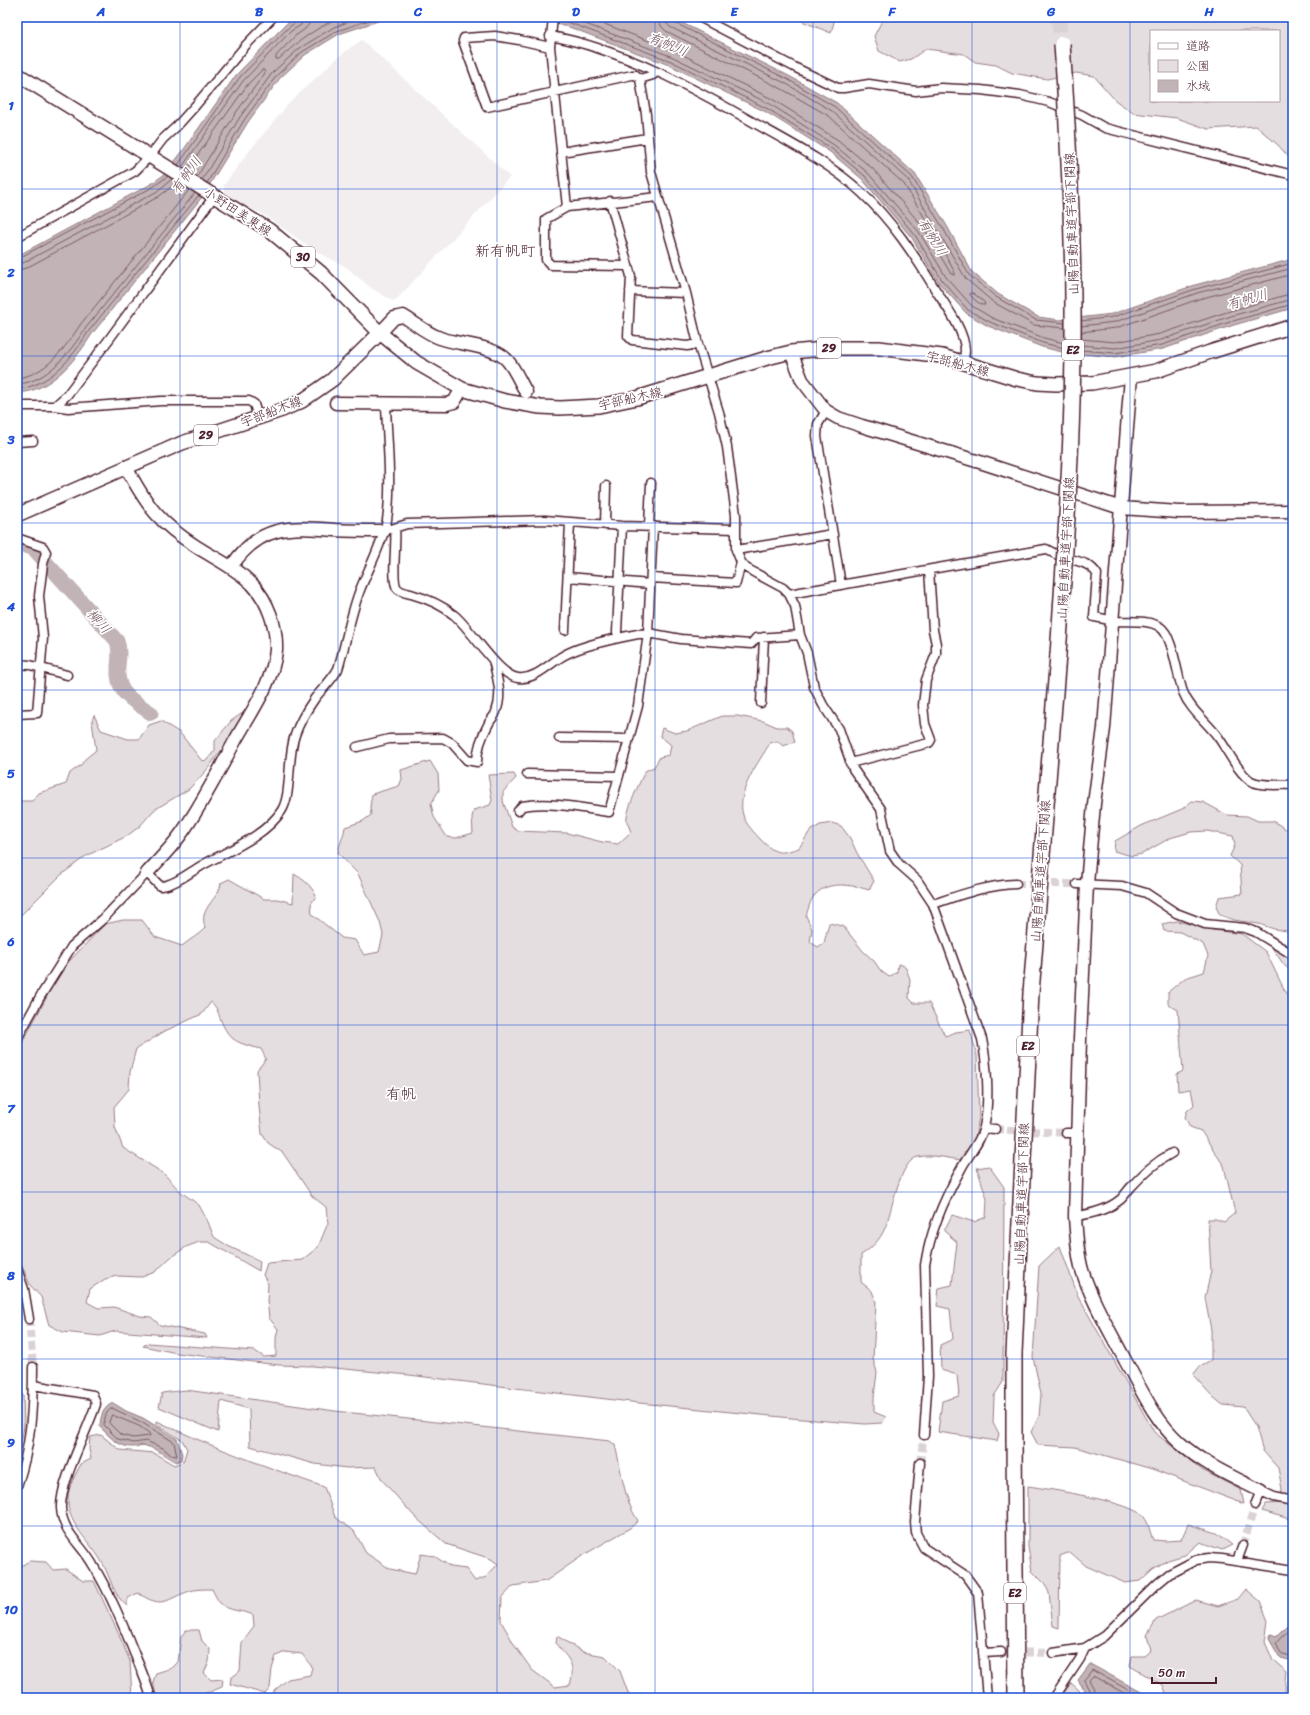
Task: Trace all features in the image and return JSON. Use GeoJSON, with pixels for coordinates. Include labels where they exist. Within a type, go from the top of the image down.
{"type":"FeatureCollection","features":[{"type":"Feature","properties":{"kind":"highway","name":"山陽自動車道宇部下関線"},"geometry":{"type":"LineString","coordinates":[[1016,1698],[1014,1489],[1015,1330],[1030,1000],[1058,655],[1071,436],[1073,310],[1072,220],[1062,44]]}},
{"type":"Feature","properties":{"kind":"main road","name":"小野田美東線"},"geometry":{"type":"LineString","coordinates":[[17,74],[215,195],[269,230],[321,273],[380,333]]}},
{"type":"Feature","properties":{"kind":"main road","name":"宇部船木線"},"geometry":{"type":"LineString","coordinates":[[17,515],[182,443],[282,410],[302,401],[332,380],[380,333],[417,363],[462,388],[505,401],[528,405],[580,408],[637,398],[791,352],[835,348],[879,348],[942,356],[1017,379],[1037,383],[1092,383],[1156,371],[1216,349],[1293,326]]}},
{"type":"Feature","properties":{"kind":"street"},"geometry":{"type":"LineString","coordinates":[[17,237],[135,171],[152,157],[163,138],[186,116],[241,50],[274,17]]}},
{"type":"Feature","properties":{"kind":"street"},"geometry":{"type":"LineString","coordinates":[[553,17],[550,34],[550,48],[568,207]]}},
{"type":"Feature","properties":{"kind":"street"},"geometry":{"type":"LineString","coordinates":[[699,17],[796,68],[838,88],[868,84],[916,92],[941,88],[981,90],[1020,95],[1049,102],[1082,115],[1105,128],[1293,175]]}},
{"type":"Feature","properties":{"kind":"street"},"geometry":{"type":"LineString","coordinates":[[550,34],[572,40],[656,72],[735,111],[794,145],[837,173],[861,193],[884,216],[905,242],[950,313],[962,335],[965,351],[963,363]]}},
{"type":"Feature","properties":{"kind":"street"},"geometry":{"type":"LineString","coordinates":[[550,48],[519,40],[495,36],[464,38],[462,41],[487,107],[632,75],[636,75],[640,79],[646,114],[651,172],[686,293],[707,376],[719,412],[727,447],[734,489],[736,550],[741,562],[746,568],[783,588],[789,594],[795,606],[800,635],[807,653],[814,687],[823,705],[839,729],[850,763],[881,809],[890,852],[899,864],[917,880],[933,904],[982,1039],[986,1055],[986,1113],[984,1128],[949,1191],[927,1250],[924,1284],[928,1376],[924,1435]]}},
{"type":"Feature","properties":{"kind":"street"},"geometry":{"type":"LineString","coordinates":[[640,79],[653,75],[656,72]]}},
{"type":"Feature","properties":{"kind":"street"},"geometry":{"type":"LineString","coordinates":[[561,152],[647,138]]}},
{"type":"Feature","properties":{"kind":"street"},"geometry":{"type":"LineString","coordinates":[[55,406],[67,395],[215,195]]}},
{"type":"Feature","properties":{"kind":"street"},"geometry":{"type":"LineString","coordinates":[[628,266],[551,265],[546,260],[546,219],[568,207],[610,201],[658,197]]}},
{"type":"Feature","properties":{"kind":"street"},"geometry":{"type":"LineString","coordinates":[[610,201],[631,276],[628,336],[632,340],[688,346],[698,344]]}},
{"type":"Feature","properties":{"kind":"street"},"geometry":{"type":"LineString","coordinates":[[630,291],[686,293]]}},
{"type":"Feature","properties":{"kind":"street"},"geometry":{"type":"LineString","coordinates":[[380,333],[394,318],[403,316],[425,332],[440,338],[492,351],[507,360],[526,392]]}},
{"type":"Feature","properties":{"kind":"street"},"geometry":{"type":"LineString","coordinates":[[791,352],[802,380],[826,412],[838,418],[862,426],[1121,508],[1179,512],[1293,511]]}},
{"type":"Feature","properties":{"kind":"street"},"geometry":{"type":"LineString","coordinates":[[1132,376],[1104,728],[1082,884],[1080,1039],[1071,1133],[1077,1245],[1082,1270],[1094,1301],[1154,1412],[1175,1438],[1192,1453],[1226,1474],[1274,1497],[1293,1501]]}},
{"type":"Feature","properties":{"kind":"street"},"geometry":{"type":"LineString","coordinates":[[336,403],[451,404],[456,399],[462,388]]}},
{"type":"Feature","properties":{"kind":"street"},"geometry":{"type":"LineString","coordinates":[[17,406],[55,406],[68,408],[161,401],[249,400],[254,404],[258,418]]}},
{"type":"Feature","properties":{"kind":"street"},"geometry":{"type":"LineString","coordinates":[[147,873],[160,886],[167,885],[229,852],[263,830],[277,817],[283,808],[286,796],[289,764],[295,735],[314,700],[338,670],[356,602],[380,545],[390,529],[386,404]]}},
{"type":"Feature","properties":{"kind":"street"},"geometry":{"type":"LineString","coordinates":[[826,412],[818,424],[817,436],[841,584]]}},
{"type":"Feature","properties":{"kind":"street"},"geometry":{"type":"LineString","coordinates":[[17,442],[34,441]]}},
{"type":"Feature","properties":{"kind":"street"},"geometry":{"type":"LineString","coordinates":[[17,1039],[40,997],[72,946],[103,919],[168,851],[189,822],[264,691],[271,672],[276,640],[269,611],[259,592],[252,584],[231,567],[194,545],[166,525],[142,497],[126,467]]}},
{"type":"Feature","properties":{"kind":"street"},"geometry":{"type":"LineString","coordinates":[[518,811],[522,806],[529,804],[568,806],[609,812],[638,706],[648,633],[651,483]]}},
{"type":"Feature","properties":{"kind":"street"},"geometry":{"type":"LineString","coordinates":[[605,525],[606,486]]}},
{"type":"Feature","properties":{"kind":"street"},"geometry":{"type":"LineString","coordinates":[[231,567],[251,543],[266,534],[293,528],[390,529],[407,524],[434,522],[545,520],[622,526],[736,530]]}},
{"type":"Feature","properties":{"kind":"street"},"geometry":{"type":"LineString","coordinates":[[565,630],[570,522]]}},
{"type":"Feature","properties":{"kind":"street"},"geometry":{"type":"LineString","coordinates":[[617,632],[622,526]]}},
{"type":"Feature","properties":{"kind":"street"},"geometry":{"type":"LineString","coordinates":[[390,529],[397,538],[395,581],[397,588],[400,591],[420,597],[454,615],[492,659],[505,672],[516,678],[525,678],[535,675],[550,666],[558,658],[570,652],[626,636],[648,633],[681,639],[751,644],[756,638],[800,635]]}},
{"type":"Feature","properties":{"kind":"street"},"geometry":{"type":"LineString","coordinates":[[736,550],[833,534]]}},
{"type":"Feature","properties":{"kind":"street"},"geometry":{"type":"LineString","coordinates":[[17,538],[43,547],[46,552],[39,596],[43,638],[37,713],[17,714]]}},
{"type":"Feature","properties":{"kind":"street"},"geometry":{"type":"LineString","coordinates":[[789,594],[1046,549],[1061,556],[1086,564],[1094,568],[1097,574],[1094,617],[1144,622],[1161,627],[1166,633],[1170,642],[1178,676],[1189,703],[1218,737],[1241,772],[1250,780],[1261,784],[1293,785]]}},
{"type":"Feature","properties":{"kind":"street"},"geometry":{"type":"LineString","coordinates":[[568,577],[736,583],[741,562]]}},
{"type":"Feature","properties":{"kind":"street"},"geometry":{"type":"LineString","coordinates":[[850,763],[928,743],[931,740],[925,724],[923,705],[926,680],[936,654],[929,570]]}},
{"type":"Feature","properties":{"kind":"street"},"geometry":{"type":"LineString","coordinates":[[761,703],[764,638]]}},
{"type":"Feature","properties":{"kind":"street"},"geometry":{"type":"LineString","coordinates":[[357,747],[389,739],[443,738],[452,742],[467,760],[477,762],[478,749],[489,724],[496,713],[500,688],[492,659]]}},
{"type":"Feature","properties":{"kind":"street"},"geometry":{"type":"LineString","coordinates":[[17,664],[41,668],[67,675]]}},
{"type":"Feature","properties":{"kind":"street"},"geometry":{"type":"LineString","coordinates":[[559,738],[629,739]]}},
{"type":"Feature","properties":{"kind":"street"},"geometry":{"type":"LineString","coordinates":[[527,774],[619,776]]}},
{"type":"Feature","properties":{"kind":"street"},"geometry":{"type":"LineString","coordinates":[[933,904],[978,889],[1003,884],[1016,884]]}},
{"type":"Feature","properties":{"kind":"street"},"geometry":{"type":"LineString","coordinates":[[1082,884],[1122,886],[1146,893],[1176,913],[1205,924],[1244,928],[1256,932],[1293,955]]}},
{"type":"Feature","properties":{"kind":"street"},"geometry":{"type":"LineString","coordinates":[[984,1128],[995,1130]]}},
{"type":"Feature","properties":{"kind":"street"},"geometry":{"type":"LineString","coordinates":[[1075,1216],[1090,1215],[1103,1210],[1122,1198],[1148,1168],[1172,1153]]}},
{"type":"Feature","properties":{"kind":"street"},"geometry":{"type":"LineString","coordinates":[[17,1269],[24,1289],[29,1319]]}},
{"type":"Feature","properties":{"kind":"street"},"geometry":{"type":"LineString","coordinates":[[17,1486],[25,1458],[31,1426],[33,1367]]}},
{"type":"Feature","properties":{"kind":"street"},"geometry":{"type":"LineString","coordinates":[[33,1385],[93,1395],[96,1404],[67,1478],[61,1508],[64,1522],[71,1535],[92,1563],[104,1585],[127,1636],[151,1698]]}},
{"type":"Feature","properties":{"kind":"street"},"geometry":{"type":"LineString","coordinates":[[920,1463],[915,1522],[916,1533],[924,1548],[965,1575],[978,1593],[987,1698]]}},
{"type":"Feature","properties":{"kind":"street"},"geometry":{"type":"LineString","coordinates":[[1255,1505],[1260,1491]]}},
{"type":"Feature","properties":{"kind":"street"},"geometry":{"type":"LineString","coordinates":[[1237,1561],[1243,1545]]}},
{"type":"Feature","properties":{"kind":"street"},"geometry":{"type":"LineString","coordinates":[[1052,1653],[1085,1648],[1104,1636],[1157,1584],[1185,1565],[1196,1560],[1209,1558],[1293,1570]]}},
{"type":"Feature","properties":{"kind":"street"},"geometry":{"type":"LineString","coordinates":[[1054,1698],[1085,1648]]}},
{"type":"Feature","properties":{"kind":"street"},"geometry":{"type":"LineString","coordinates":[[982,1653],[1001,1652]]}},
{"type":"Feature","properties":{"kind":"shaded area"},"geometry":{"type":"Polygon","coordinates":[[[362,40],[510,177],[397,299],[393,301],[371,288],[346,267],[314,250],[261,213],[224,194],[224,185],[246,155],[290,102],[335,60],[362,40]]]}},
{"type":"Feature","properties":{"kind":"green space"},"geometry":{"type":"Polygon","coordinates":[[[792,17],[832,17],[834,22],[831,33],[792,17]]]}},
{"type":"Feature","properties":{"kind":"green space"},"geometry":{"type":"Polygon","coordinates":[[[884,17],[1293,17],[1293,162],[1278,145],[1256,126],[1208,129],[1177,118],[1133,113],[1115,100],[1094,76],[1076,73],[1047,79],[1012,73],[996,65],[975,62],[964,54],[926,49],[911,59],[900,62],[879,51],[874,36],[884,17]]]}},
{"type":"Feature","properties":{"kind":"green space"},"geometry":{"type":"Polygon","coordinates":[[[244,712],[226,744],[206,771],[189,789],[154,810],[140,826],[127,836],[86,856],[61,875],[17,919],[17,801],[32,801],[39,793],[66,784],[70,773],[81,765],[85,759],[96,750],[92,721],[94,715],[101,730],[128,739],[139,739],[149,725],[161,721],[180,733],[202,761],[207,760],[215,750],[215,741],[231,721],[244,712]]]}},
{"type":"Feature","properties":{"kind":"green space"},"geometry":{"type":"Polygon","coordinates":[[[722,716],[738,716],[763,721],[777,727],[787,727],[792,731],[795,742],[783,746],[777,741],[770,743],[750,777],[743,796],[742,806],[744,819],[761,840],[775,851],[782,852],[799,848],[810,831],[820,825],[832,823],[841,826],[850,838],[874,881],[869,890],[848,885],[840,885],[827,887],[820,890],[810,902],[806,916],[812,929],[810,942],[818,947],[824,943],[829,923],[843,926],[881,971],[889,977],[897,972],[898,964],[905,966],[910,979],[909,998],[914,1003],[929,1003],[945,1036],[956,1032],[970,1030],[977,1055],[979,1117],[975,1139],[961,1160],[929,1156],[918,1157],[911,1161],[901,1177],[888,1221],[881,1236],[869,1250],[861,1255],[861,1282],[872,1291],[876,1302],[873,1359],[877,1372],[874,1412],[886,1417],[882,1423],[865,1424],[802,1419],[639,1403],[409,1375],[313,1366],[279,1365],[177,1353],[143,1346],[148,1343],[255,1351],[264,1357],[276,1356],[276,1338],[278,1329],[269,1318],[267,1301],[268,1284],[263,1275],[267,1263],[302,1260],[318,1247],[328,1223],[326,1207],[312,1196],[283,1153],[268,1143],[262,1134],[257,1070],[266,1059],[261,1049],[240,1043],[231,1037],[223,1026],[216,1007],[211,1002],[202,1014],[165,1031],[136,1049],[130,1072],[129,1089],[114,1107],[115,1127],[123,1148],[163,1173],[181,1192],[199,1205],[214,1237],[228,1246],[260,1261],[259,1271],[209,1242],[199,1242],[186,1247],[171,1257],[155,1272],[142,1277],[117,1276],[105,1279],[90,1289],[87,1302],[98,1308],[114,1307],[140,1316],[151,1317],[160,1325],[205,1334],[207,1338],[115,1331],[100,1336],[63,1332],[49,1325],[41,1297],[30,1285],[17,1254],[17,1163],[20,1137],[17,1088],[18,1051],[61,970],[105,924],[123,920],[142,920],[155,937],[182,946],[205,928],[204,915],[221,883],[229,879],[264,899],[277,899],[293,903],[294,874],[307,883],[316,896],[311,904],[312,914],[342,938],[355,940],[364,955],[379,952],[383,935],[380,922],[358,874],[338,853],[345,827],[363,821],[371,815],[370,807],[372,794],[399,786],[402,779],[401,770],[430,761],[438,774],[439,790],[431,804],[434,817],[447,837],[456,838],[473,833],[472,817],[474,810],[490,805],[492,800],[488,775],[514,774],[516,778],[503,792],[503,801],[512,827],[518,831],[567,833],[602,842],[618,844],[631,832],[627,822],[628,811],[645,771],[654,767],[660,757],[669,755],[671,745],[660,736],[662,728],[675,733],[687,731],[722,716]]]}},
{"type":"Feature","properties":{"kind":"green space"},"geometry":{"type":"Polygon","coordinates":[[[1192,801],[1203,802],[1227,815],[1247,816],[1258,821],[1273,821],[1289,831],[1293,830],[1293,932],[1234,920],[1220,915],[1216,907],[1219,897],[1242,894],[1240,865],[1230,856],[1235,845],[1233,836],[1207,831],[1191,832],[1170,838],[1142,854],[1132,856],[1114,851],[1115,841],[1141,826],[1182,809],[1192,801]]]}},
{"type":"Feature","properties":{"kind":"green space"},"geometry":{"type":"Polygon","coordinates":[[[1177,921],[1213,930],[1242,934],[1266,952],[1293,1008],[1293,1520],[1262,1511],[1266,1504],[1280,1503],[1282,1489],[1278,1468],[1263,1451],[1256,1427],[1243,1407],[1223,1405],[1213,1397],[1193,1375],[1200,1366],[1211,1360],[1211,1330],[1205,1298],[1211,1271],[1208,1219],[1216,1219],[1224,1222],[1235,1213],[1224,1166],[1201,1131],[1190,1127],[1185,1117],[1187,1111],[1194,1105],[1191,1089],[1178,1091],[1177,1074],[1183,1071],[1178,1010],[1168,1004],[1168,992],[1185,978],[1204,972],[1208,956],[1203,944],[1180,932],[1164,931],[1162,924],[1177,921]]]}},
{"type":"Feature","properties":{"kind":"green space"},"geometry":{"type":"Polygon","coordinates":[[[1283,943],[1293,947],[1293,973],[1284,965],[1273,949],[1283,943]]]}},
{"type":"Feature","properties":{"kind":"green space"},"geometry":{"type":"Polygon","coordinates":[[[989,1166],[1004,1187],[1003,1382],[994,1396],[993,1422],[999,1434],[997,1441],[938,1432],[942,1401],[959,1396],[957,1375],[941,1370],[940,1345],[953,1339],[950,1309],[937,1306],[939,1288],[952,1285],[957,1242],[944,1231],[952,1215],[974,1222],[986,1217],[987,1199],[977,1168],[989,1166]]]}},
{"type":"Feature","properties":{"kind":"green space"},"geometry":{"type":"Polygon","coordinates":[[[1060,1246],[1078,1296],[1154,1432],[1202,1470],[1241,1490],[1244,1504],[1152,1469],[1075,1447],[1038,1445],[1031,1432],[1039,1416],[1041,1394],[1033,1357],[1039,1266],[1060,1246]]]}},
{"type":"Feature","properties":{"kind":"green space"},"geometry":{"type":"Polygon","coordinates":[[[186,1390],[335,1411],[610,1441],[615,1445],[626,1494],[638,1521],[630,1528],[582,1556],[546,1581],[513,1586],[502,1598],[501,1621],[515,1646],[532,1670],[555,1687],[570,1685],[572,1678],[572,1667],[568,1658],[556,1644],[557,1636],[583,1652],[605,1656],[620,1671],[630,1698],[273,1698],[274,1691],[288,1679],[310,1675],[312,1667],[302,1654],[285,1652],[276,1656],[272,1669],[270,1688],[265,1694],[230,1684],[231,1678],[240,1671],[242,1642],[254,1626],[253,1615],[224,1606],[220,1603],[212,1589],[192,1590],[169,1600],[159,1602],[138,1593],[128,1598],[127,1606],[118,1597],[103,1564],[75,1525],[68,1507],[68,1494],[81,1464],[91,1459],[89,1449],[90,1437],[101,1435],[120,1450],[154,1453],[174,1465],[183,1462],[187,1449],[182,1440],[157,1425],[157,1421],[219,1448],[324,1487],[335,1517],[354,1531],[366,1553],[390,1569],[415,1574],[421,1554],[434,1556],[451,1567],[466,1569],[475,1581],[486,1577],[498,1564],[491,1559],[446,1544],[415,1517],[382,1480],[376,1467],[347,1468],[315,1464],[250,1446],[249,1409],[221,1401],[218,1432],[159,1407],[162,1393],[186,1390]]]}},
{"type":"Feature","properties":{"kind":"green space"},"geometry":{"type":"Polygon","coordinates":[[[17,1391],[23,1395],[24,1426],[17,1465],[17,1391]]]}},
{"type":"Feature","properties":{"kind":"green space"},"geometry":{"type":"Polygon","coordinates":[[[1028,1486],[1108,1501],[1137,1511],[1146,1519],[1153,1540],[1181,1540],[1188,1524],[1217,1533],[1232,1545],[1222,1550],[1200,1542],[1185,1555],[1168,1560],[1153,1569],[1140,1581],[1125,1583],[1086,1566],[1070,1552],[1060,1556],[1059,1628],[1053,1626],[1049,1593],[1045,1584],[1032,1571],[1028,1547],[1028,1486]]]}},
{"type":"Feature","properties":{"kind":"green space"},"geometry":{"type":"Polygon","coordinates":[[[29,1561],[46,1562],[53,1570],[66,1569],[83,1581],[94,1581],[130,1661],[132,1698],[17,1698],[17,1569],[29,1561]]]}},
{"type":"Feature","properties":{"kind":"green space"},"geometry":{"type":"Polygon","coordinates":[[[1246,1589],[1260,1601],[1268,1621],[1265,1642],[1273,1661],[1287,1673],[1285,1690],[1289,1698],[1168,1698],[1163,1685],[1130,1666],[1132,1656],[1144,1656],[1151,1650],[1147,1635],[1156,1620],[1196,1600],[1218,1606],[1238,1599],[1246,1589]]]}},
{"type":"Feature","properties":{"kind":"green space"},"geometry":{"type":"Polygon","coordinates":[[[186,1630],[199,1630],[202,1641],[210,1649],[209,1662],[204,1673],[211,1680],[223,1679],[222,1687],[210,1692],[198,1694],[193,1698],[157,1698],[153,1682],[156,1673],[172,1668],[178,1662],[181,1637],[186,1630]]]}},
{"type":"Feature","properties":{"kind":"green space"},"geometry":{"type":"Polygon","coordinates":[[[1071,1683],[1080,1691],[1077,1698],[1060,1698],[1071,1683]]]}},
{"type":"Feature","properties":{"kind":"water","name":"有帆川"},"geometry":{"type":"Polygon","coordinates":[[[297,17],[407,17],[381,20],[339,34],[305,55],[280,78],[248,122],[202,197],[92,334],[70,364],[51,381],[29,391],[17,393],[17,256],[151,184],[165,174],[236,75],[286,24],[297,17]]]}},
{"type":"Feature","properties":{"kind":"water","name":"有帆川"},"geometry":{"type":"Polygon","coordinates":[[[524,17],[670,17],[789,76],[837,103],[915,174],[947,226],[972,272],[998,294],[1038,317],[1060,320],[1112,314],[1195,285],[1293,259],[1293,308],[1234,325],[1163,349],[1115,357],[1062,352],[1042,347],[988,326],[966,313],[939,283],[912,238],[862,179],[830,152],[766,112],[669,65],[569,27],[524,17]]]}},
{"type":"Feature","properties":{"kind":"water"},"geometry":{"type":"Polygon","coordinates":[[[113,1403],[126,1411],[143,1418],[177,1439],[182,1454],[181,1460],[176,1462],[144,1445],[134,1447],[124,1446],[111,1438],[100,1427],[100,1423],[104,1410],[113,1403]]]}},
{"type":"Feature","properties":{"kind":"water"},"geometry":{"type":"Polygon","coordinates":[[[1293,1620],[1293,1663],[1292,1661],[1280,1658],[1269,1639],[1271,1635],[1276,1637],[1293,1620]]]}},
{"type":"Feature","properties":{"kind":"water"},"geometry":{"type":"Polygon","coordinates":[[[1090,1664],[1143,1693],[1153,1694],[1153,1698],[1083,1698],[1085,1691],[1078,1680],[1090,1664]]]}},
{"type":"Feature","properties":{"kind":"waterway","name":"柳川"},"geometry":{"type":"LineString","coordinates":[[17,544],[33,548],[117,641],[119,647],[118,675],[122,689],[126,695],[151,713]]}},
{"type":"Feature","properties":{"kind":"tunnel"},"geometry":{"type":"LineString","coordinates":[[1058,17],[1062,44]]}},
{"type":"Feature","properties":{"kind":"tunnel"},"geometry":{"type":"LineString","coordinates":[[1016,884],[1077,884]]}},
{"type":"Feature","properties":{"kind":"tunnel"},"geometry":{"type":"LineString","coordinates":[[995,1129],[1066,1133]]}},
{"type":"Feature","properties":{"kind":"tunnel"},"geometry":{"type":"LineString","coordinates":[[29,1319],[33,1367]]}},
{"type":"Feature","properties":{"kind":"tunnel"},"geometry":{"type":"LineString","coordinates":[[920,1463],[924,1435]]}},
{"type":"Feature","properties":{"kind":"tunnel"},"geometry":{"type":"LineString","coordinates":[[1243,1545],[1255,1505]]}},
{"type":"Feature","properties":{"kind":"tunnel"},"geometry":{"type":"LineString","coordinates":[[1001,1652],[1053,1653]]}},
{"type":"Feature","properties":{"kind":"district","name":"新有帆町"},"geometry":{"type":"Point","coordinates":[505,251]}},
{"type":"Feature","properties":{"kind":"district","name":"有帆"},"geometry":{"type":"Point","coordinates":[401,1094]}}]}
